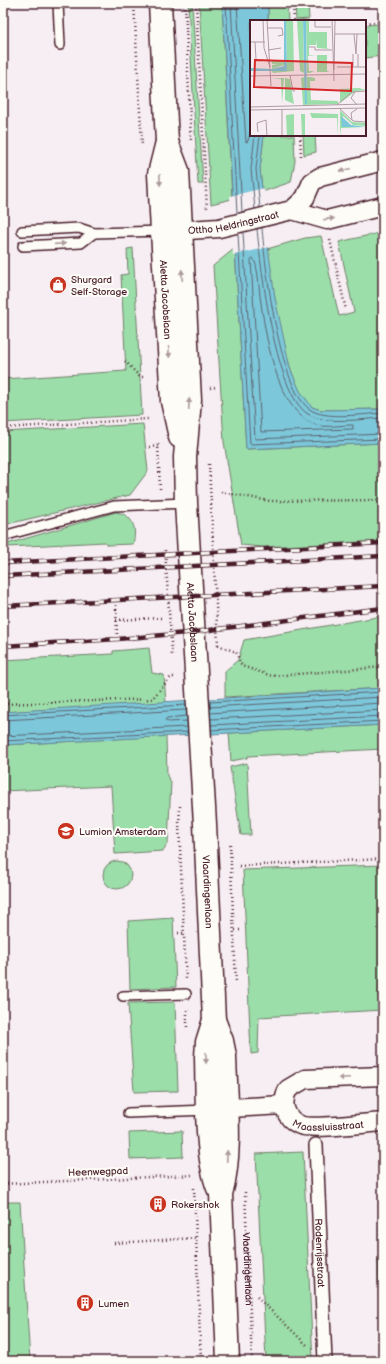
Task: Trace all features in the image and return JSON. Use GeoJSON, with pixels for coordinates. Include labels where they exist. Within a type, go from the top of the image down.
{"type":"FeatureCollection","features":[{"type":"Feature","properties":{"kind":"street","name":"Aletta Jacobslaan"},"geometry":{"type":"LineString","coordinates":[[160,3],[167,142],[178,171],[172,231],[190,400],[185,457],[188,676],[201,764]]}},
{"type":"Feature","properties":{"kind":"street","name":"Ottho Heldringstraat"},"geometry":{"type":"LineString","coordinates":[[172,231],[214,229],[285,212],[306,198],[312,182],[320,177],[383,160]]}},
{"type":"Feature","properties":{"kind":"street","name":"Ottho Heldringstraat"},"geometry":{"type":"LineString","coordinates":[[285,212],[327,220],[383,206]]}},
{"type":"Feature","properties":{"kind":"street","name":"Vlaardingenlaan"},"geometry":{"type":"LineString","coordinates":[[201,764],[214,1020],[222,1041],[224,1056],[217,1109],[226,1176],[221,1194],[228,1361]]}},
{"type":"Feature","properties":{"kind":"street","name":"Maassluisstraat"},"geometry":{"type":"LineString","coordinates":[[383,1076],[305,1079],[288,1089],[283,1105],[292,1119],[301,1125],[316,1126],[383,1122]]}},
{"type":"Feature","properties":{"kind":"street","name":"Maassluisstraat"},"geometry":{"type":"LineString","coordinates":[[217,1109],[283,1105]]}},
{"type":"Feature","properties":{"kind":"street","name":"Rodenrijsstraat"},"geometry":{"type":"LineString","coordinates":[[316,1145],[325,1361]]}},
{"type":"Feature","properties":{"kind":"lane"},"geometry":{"type":"LineString","coordinates":[[58,3],[60,45]]}},
{"type":"Feature","properties":{"kind":"lane"},"geometry":{"type":"LineString","coordinates":[[22,231],[79,228],[94,234],[172,231]]}},
{"type":"Feature","properties":{"kind":"lane"},"geometry":{"type":"LineString","coordinates":[[22,246],[81,243],[94,234]]}},
{"type":"Feature","properties":{"kind":"lane"},"geometry":{"type":"LineString","coordinates":[[3,536],[114,506],[186,504]]}},
{"type":"Feature","properties":{"kind":"lane"},"geometry":{"type":"LineString","coordinates":[[123,996],[186,994]]}},
{"type":"Feature","properties":{"kind":"lane"},"geometry":{"type":"LineString","coordinates":[[128,1113],[217,1109]]}},
{"type":"Feature","properties":{"kind":"path"},"geometry":{"type":"LineString","coordinates":[[196,3],[214,229]]}},
{"type":"Feature","properties":{"kind":"path"},"geometry":{"type":"LineString","coordinates":[[293,3],[294,20]]}},
{"type":"Feature","properties":{"kind":"path"},"geometry":{"type":"LineString","coordinates":[[366,23],[380,22],[380,11],[383,11]]}},
{"type":"Feature","properties":{"kind":"path"},"geometry":{"type":"LineString","coordinates":[[300,136],[301,156]]}},
{"type":"Feature","properties":{"kind":"path"},"geometry":{"type":"LineString","coordinates":[[330,238],[346,310]]}},
{"type":"Feature","properties":{"kind":"path"},"geometry":{"type":"LineString","coordinates":[[126,361],[140,377],[145,377]]}},
{"type":"Feature","properties":{"kind":"path"},"geometry":{"type":"LineString","coordinates":[[3,428],[148,419]]}},
{"type":"Feature","properties":{"kind":"path"},"geometry":{"type":"LineString","coordinates":[[149,447],[162,446]]}},
{"type":"Feature","properties":{"kind":"path"},"geometry":{"type":"LineString","coordinates":[[221,492],[270,500],[383,500]]}},
{"type":"Feature","properties":{"kind":"path"},"geometry":{"type":"LineString","coordinates":[[116,606],[117,634]]}},
{"type":"Feature","properties":{"kind":"path"},"geometry":{"type":"LineString","coordinates":[[116,620],[161,618]]}},
{"type":"Feature","properties":{"kind":"path"},"geometry":{"type":"LineString","coordinates":[[218,645],[236,652],[242,666],[272,676],[383,667]]}},
{"type":"Feature","properties":{"kind":"path"},"geometry":{"type":"LineString","coordinates":[[3,704],[152,699],[171,677],[188,676]]}},
{"type":"Feature","properties":{"kind":"path"},"geometry":{"type":"LineString","coordinates":[[239,866],[383,859]]}},
{"type":"Feature","properties":{"kind":"path","name":"Heenwegpad"},"geometry":{"type":"LineString","coordinates":[[3,1184],[193,1175]]}},
{"type":"Feature","properties":{"kind":"path","name":"Vlaardingenlaan"},"geometry":{"type":"LineString","coordinates":[[245,1191],[252,1361]]}},
{"type":"Feature","properties":{"kind":"path"},"geometry":{"type":"LineString","coordinates":[[383,1205],[380,1205],[379,1223],[380,1252],[383,1253]]}},
{"type":"Feature","properties":{"kind":"path"},"geometry":{"type":"LineString","coordinates":[[114,1243],[196,1238]]}},
{"type":"Feature","properties":{"kind":"path"},"geometry":{"type":"LineString","coordinates":[[258,1297],[312,1350]]}},
{"type":"Feature","properties":{"kind":"green space"},"geometry":{"type":"Polygon","coordinates":[[[188,3],[192,3],[203,184],[198,184],[188,3]]]}},
{"type":"Feature","properties":{"kind":"green space"},"geometry":{"type":"Polygon","coordinates":[[[199,3],[222,3],[232,199],[211,204],[199,3]]]}},
{"type":"Feature","properties":{"kind":"green space"},"geometry":{"type":"Polygon","coordinates":[[[268,3],[287,3],[288,20],[268,20],[268,3]]]}},
{"type":"Feature","properties":{"kind":"green space"},"geometry":{"type":"Polygon","coordinates":[[[295,3],[308,3],[309,19],[296,20],[295,3]]]}},
{"type":"Feature","properties":{"kind":"green space"},"geometry":{"type":"Polygon","coordinates":[[[380,24],[380,34],[383,34],[383,56],[366,58],[366,25],[380,24]]]}},
{"type":"Feature","properties":{"kind":"green space"},"geometry":{"type":"Polygon","coordinates":[[[264,136],[294,136],[295,161],[291,182],[262,192],[260,169],[264,136]]]}},
{"type":"Feature","properties":{"kind":"green space"},"geometry":{"type":"Polygon","coordinates":[[[303,136],[315,136],[316,152],[304,155],[303,136]]]}},
{"type":"Feature","properties":{"kind":"green space"},"geometry":{"type":"Polygon","coordinates":[[[383,232],[383,409],[321,410],[312,407],[302,396],[287,357],[276,309],[267,249],[305,238],[321,236],[339,316],[354,312],[339,242],[383,232]]]}},
{"type":"Feature","properties":{"kind":"green space"},"geometry":{"type":"Polygon","coordinates":[[[133,248],[142,415],[3,423],[3,379],[126,371],[121,275],[128,274],[127,249],[133,248]]]}},
{"type":"Feature","properties":{"kind":"green space"},"geometry":{"type":"Polygon","coordinates":[[[235,248],[246,449],[383,443],[383,541],[262,547],[241,545],[224,442],[213,266],[235,248]]]}},
{"type":"Feature","properties":{"kind":"green space"},"geometry":{"type":"Polygon","coordinates":[[[143,424],[148,471],[130,495],[3,525],[3,432],[143,424]]]}},
{"type":"Feature","properties":{"kind":"green space"},"geometry":{"type":"Polygon","coordinates":[[[116,512],[127,516],[133,524],[135,533],[133,544],[107,545],[105,542],[7,547],[7,544],[116,512]]]}},
{"type":"Feature","properties":{"kind":"green space"},"geometry":{"type":"Polygon","coordinates":[[[383,616],[383,688],[225,697],[225,671],[238,660],[244,640],[383,616]]]}},
{"type":"Feature","properties":{"kind":"green space"},"geometry":{"type":"Polygon","coordinates":[[[149,648],[152,673],[164,675],[166,703],[3,712],[3,660],[113,654],[113,651],[149,648]]]}},
{"type":"Feature","properties":{"kind":"green space"},"geometry":{"type":"Polygon","coordinates":[[[383,725],[383,749],[248,756],[247,758],[231,761],[229,733],[383,725]]]}},
{"type":"Feature","properties":{"kind":"green space"},"geometry":{"type":"Polygon","coordinates":[[[166,736],[167,776],[171,782],[168,842],[163,851],[115,854],[111,786],[3,791],[3,745],[166,736]]]}},
{"type":"Feature","properties":{"kind":"green space"},"geometry":{"type":"Polygon","coordinates":[[[247,763],[251,835],[241,835],[230,767],[247,763]]]}},
{"type":"Feature","properties":{"kind":"green space"},"geometry":{"type":"Polygon","coordinates":[[[117,861],[127,865],[131,875],[127,885],[117,889],[107,885],[103,875],[107,865],[117,861]]]}},
{"type":"Feature","properties":{"kind":"green space"},"geometry":{"type":"Polygon","coordinates":[[[383,865],[383,1010],[259,1017],[258,1053],[251,1054],[243,870],[383,865]]]}},
{"type":"Feature","properties":{"kind":"green space"},"geometry":{"type":"Polygon","coordinates":[[[173,918],[176,987],[130,989],[128,921],[173,918]]]}},
{"type":"Feature","properties":{"kind":"green space"},"geometry":{"type":"Polygon","coordinates":[[[175,1002],[178,1091],[134,1092],[128,1003],[175,1002]]]}},
{"type":"Feature","properties":{"kind":"green space"},"geometry":{"type":"Polygon","coordinates":[[[182,1131],[183,1157],[130,1159],[129,1133],[182,1131]]]}},
{"type":"Feature","properties":{"kind":"green space"},"geometry":{"type":"Polygon","coordinates":[[[303,1152],[313,1361],[266,1361],[256,1154],[303,1152]]]}},
{"type":"Feature","properties":{"kind":"green space"},"geometry":{"type":"Polygon","coordinates":[[[3,1202],[20,1202],[30,1361],[3,1361],[3,1202]]]}},
{"type":"Feature","properties":{"kind":"green space"},"geometry":{"type":"Polygon","coordinates":[[[378,1259],[383,1260],[383,1308],[380,1309],[378,1259]]]}},
{"type":"Feature","properties":{"kind":"water"},"geometry":{"type":"Polygon","coordinates":[[[222,3],[268,3],[268,20],[250,20],[250,136],[264,136],[260,169],[267,239],[275,298],[290,368],[300,391],[312,407],[321,410],[383,409],[383,443],[246,449],[222,3]]]}},
{"type":"Feature","properties":{"kind":"water"},"geometry":{"type":"Polygon","coordinates":[[[383,688],[383,725],[3,745],[3,712],[383,688]]]}},
{"type":"Feature","properties":{"kind":"pier"},"geometry":{"type":"Polygon","coordinates":[[[264,188],[270,247],[233,255],[230,196],[264,188]]]}},
{"type":"Feature","properties":{"kind":"railway"},"geometry":{"type":"LineString","coordinates":[[3,563],[383,543]]}},
{"type":"Feature","properties":{"kind":"railway"},"geometry":{"type":"LineString","coordinates":[[3,576],[383,556]]}},
{"type":"Feature","properties":{"kind":"railway"},"geometry":{"type":"LineString","coordinates":[[3,606],[383,586]]}},
{"type":"Feature","properties":{"kind":"railway"},"geometry":{"type":"LineString","coordinates":[[3,646],[186,633],[383,608]]}},
{"type":"Feature","properties":{"kind":"place","name":"Shurgard Self-Storage"},"geometry":{"type":"Point","coordinates":[58,285]}},
{"type":"Feature","properties":{"kind":"place","name":"Lumion Amsterdam"},"geometry":{"type":"Point","coordinates":[66,831]}},
{"type":"Feature","properties":{"kind":"place","name":"Rokershok"},"geometry":{"type":"Point","coordinates":[158,1204]}},
{"type":"Feature","properties":{"kind":"place","name":"Lumen"},"geometry":{"type":"Point","coordinates":[85,1303]}}]}
